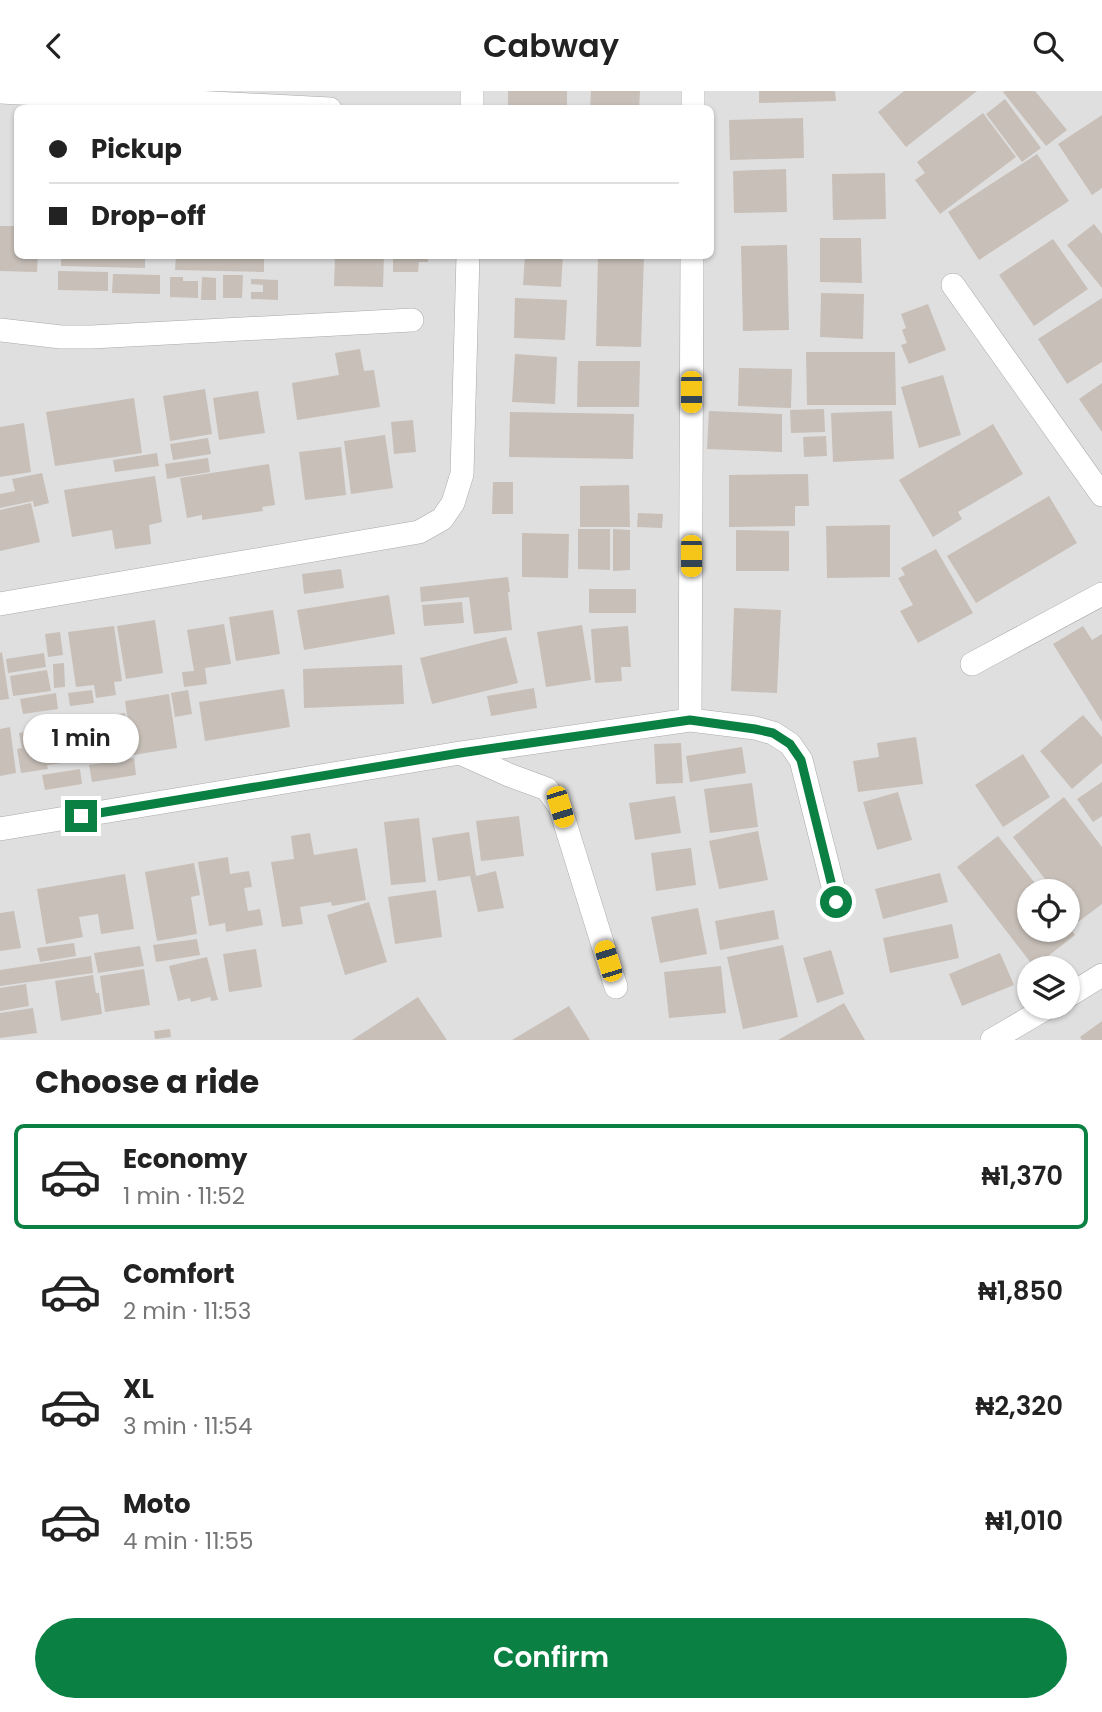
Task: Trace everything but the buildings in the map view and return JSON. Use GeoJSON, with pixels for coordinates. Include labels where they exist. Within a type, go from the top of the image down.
{"type":"FeatureCollection","features":[{"type":"Feature","properties":{"kind":"street"},"geometry":{"type":"LineString","coordinates":[[0,92],[252,105]]}},
{"type":"Feature","properties":{"kind":"street"},"geometry":{"type":"LineString","coordinates":[[0,604],[419,532],[442,519],[453,503],[462,474],[468,259]]}},
{"type":"Feature","properties":{"kind":"street"},"geometry":{"type":"LineString","coordinates":[[690,720],[692,259]]}},
{"type":"Feature","properties":{"kind":"street"},"geometry":{"type":"LineString","coordinates":[[953,285],[1102,495]]}},
{"type":"Feature","properties":{"kind":"street"},"geometry":{"type":"LineString","coordinates":[[0,330],[61,337],[92,337],[412,320]]}},
{"type":"Feature","properties":{"kind":"street"},"geometry":{"type":"LineString","coordinates":[[972,664],[1102,594]]}},
{"type":"Feature","properties":{"kind":"street"},"geometry":{"type":"LineString","coordinates":[[0,829],[460,753],[690,720],[773,733],[790,744],[801,760],[836,902]]}},
{"type":"Feature","properties":{"kind":"street"},"geometry":{"type":"LineString","coordinates":[[460,753],[547,789],[560,807],[616,987]]}},
{"type":"Feature","properties":{"kind":"street"},"geometry":{"type":"LineString","coordinates":[[1080,989],[1102,975]]}},
{"type":"Feature","properties":{"kind":"street"},"geometry":{"type":"LineString","coordinates":[[992,1040],[1028,1019]]}},
{"type":"Feature","properties":{"kind":"shaded area"},"geometry":{"type":"Polygon","coordinates":[[[0,91],[1102,91],[1102,1040],[0,1040],[0,91]]]}},
{"type":"Feature","properties":{"kind":"route"},"geometry":{"type":"LineString","coordinates":[[81,816],[460,753],[690,720],[773,733],[790,744],[801,760],[836,902]]}}]}
